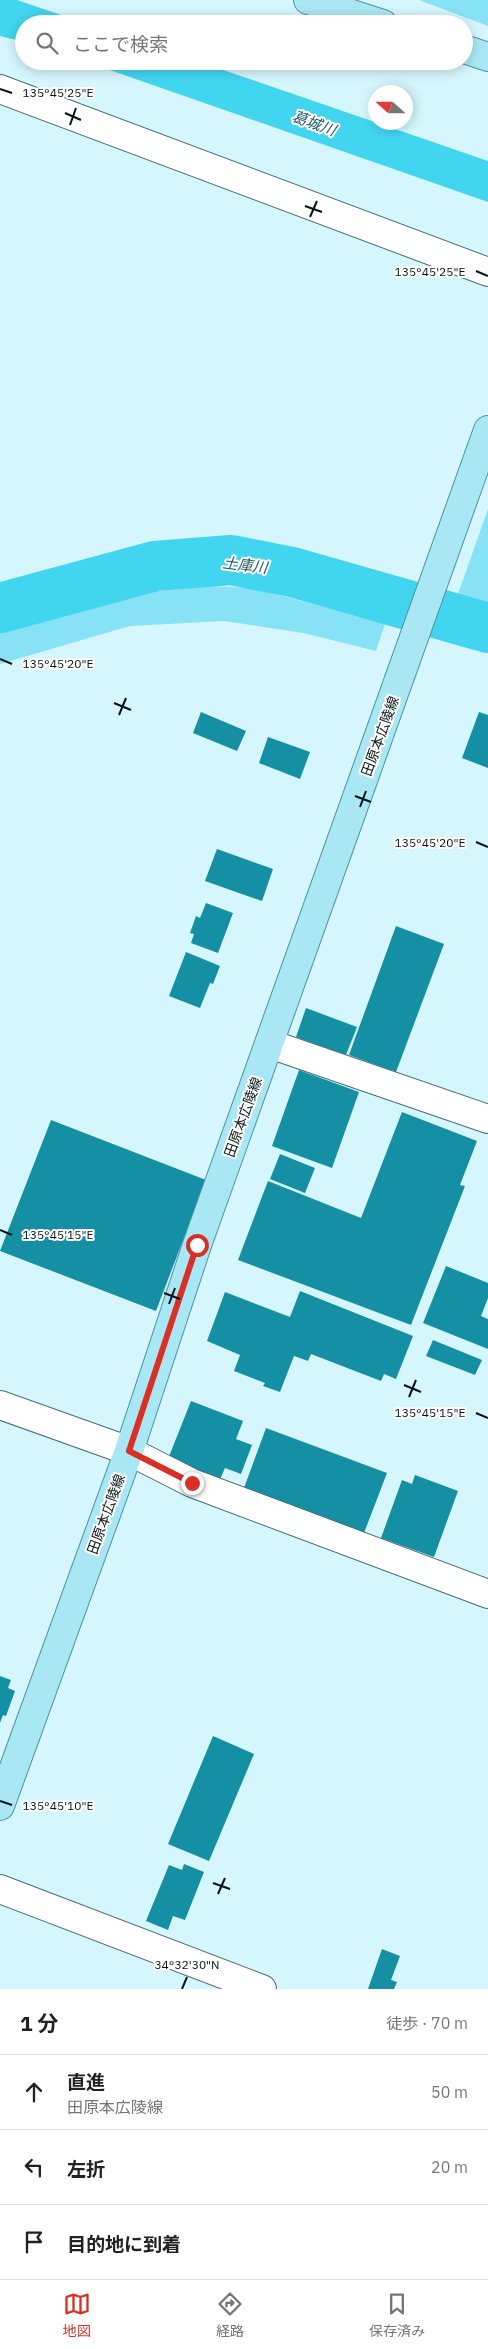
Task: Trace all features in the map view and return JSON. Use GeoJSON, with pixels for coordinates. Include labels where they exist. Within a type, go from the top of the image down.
{"type":"FeatureCollection","features":[{"type":"Feature","properties":{"kind":"main road"},"geometry":{"type":"LineString","coordinates":[[308,0],[355,15]]}},
{"type":"Feature","properties":{"kind":"main road"},"geometry":{"type":"LineString","coordinates":[[473,53],[488,57]]}},
{"type":"Feature","properties":{"kind":"main road","name":"田原本広陵線"},"geometry":{"type":"LineString","coordinates":[[0,1806],[129,1451],[197,1245],[412,648],[488,430]]}},
{"type":"Feature","properties":{"kind":"street"},"geometry":{"type":"LineString","coordinates":[[0,89],[488,272]]}},
{"type":"Feature","properties":{"kind":"street"},"geometry":{"type":"LineString","coordinates":[[270,1044],[488,1119]]}},
{"type":"Feature","properties":{"kind":"street"},"geometry":{"type":"LineString","coordinates":[[0,1405],[129,1451],[192,1483],[488,1594]]}},
{"type":"Feature","properties":{"kind":"street"},"geometry":{"type":"LineString","coordinates":[[0,1889],[262,1989]]}},
{"type":"Feature","properties":{"kind":"shaded area"},"geometry":{"type":"Polygon","coordinates":[[[419,0],[488,0],[488,26],[473,20],[473,15],[459,15],[419,0]]]}},
{"type":"Feature","properties":{"kind":"shaded area"},"geometry":{"type":"Polygon","coordinates":[[[488,509],[488,605],[458,594],[488,509]]]}},
{"type":"Feature","properties":{"kind":"shaded area"},"geometry":{"type":"Polygon","coordinates":[[[209,586],[254,588],[385,624],[376,651],[303,633],[224,621],[130,626],[0,664],[0,627],[22,619],[117,595],[209,586]]]}},
{"type":"Feature","properties":{"kind":"water"},"geometry":{"type":"Polygon","coordinates":[[[0,0],[17,0],[61,15],[15,15],[15,40],[0,36],[0,0]]]}},
{"type":"Feature","properties":{"kind":"water","name":"葛城川"},"geometry":{"type":"Polygon","coordinates":[[[110,70],[223,70],[368,120],[368,130],[398,130],[488,161],[488,202],[110,70]]]}},
{"type":"Feature","properties":{"kind":"building"},"geometry":{"type":"Polygon","coordinates":[[[201,712],[246,731],[237,751],[193,733],[201,712]]]}},
{"type":"Feature","properties":{"kind":"building"},"geometry":{"type":"Polygon","coordinates":[[[479,712],[488,715],[488,768],[462,758],[479,712]]]}},
{"type":"Feature","properties":{"kind":"building"},"geometry":{"type":"Polygon","coordinates":[[[268,737],[310,752],[300,779],[259,763],[268,737]]]}},
{"type":"Feature","properties":{"kind":"building"},"geometry":{"type":"Polygon","coordinates":[[[217,849],[273,869],[262,901],[205,881],[217,849]]]}},
{"type":"Feature","properties":{"kind":"building"},"geometry":{"type":"Polygon","coordinates":[[[206,903],[233,913],[218,953],[191,943],[194,934],[190,933],[196,916],[200,918],[206,903]]]}},
{"type":"Feature","properties":{"kind":"building"},"geometry":{"type":"Polygon","coordinates":[[[396,926],[444,944],[396,1072],[349,1055],[396,926]]]}},
{"type":"Feature","properties":{"kind":"building"},"geometry":{"type":"Polygon","coordinates":[[[186,952],[220,966],[213,984],[210,983],[200,1008],[169,996],[186,952]]]}},
{"type":"Feature","properties":{"kind":"building"},"geometry":{"type":"Polygon","coordinates":[[[306,1008],[357,1027],[346,1055],[296,1037],[306,1008]]]}},
{"type":"Feature","properties":{"kind":"building"},"geometry":{"type":"Polygon","coordinates":[[[299,1070],[359,1092],[332,1168],[272,1146],[299,1070]]]}},
{"type":"Feature","properties":{"kind":"building"},"geometry":{"type":"Polygon","coordinates":[[[402,1112],[477,1141],[460,1185],[465,1186],[411,1325],[238,1260],[268,1181],[361,1218],[402,1112]]]}},
{"type":"Feature","properties":{"kind":"building"},"geometry":{"type":"Polygon","coordinates":[[[51,1120],[206,1180],[156,1311],[0,1251],[51,1120]]]}},
{"type":"Feature","properties":{"kind":"building"},"geometry":{"type":"Polygon","coordinates":[[[280,1154],[315,1168],[305,1193],[270,1179],[280,1154]]]}},
{"type":"Feature","properties":{"kind":"building"},"geometry":{"type":"Polygon","coordinates":[[[446,1266],[488,1283],[488,1298],[481,1316],[488,1319],[488,1349],[423,1323],[446,1266]]]}},
{"type":"Feature","properties":{"kind":"building"},"geometry":{"type":"Polygon","coordinates":[[[300,1291],[413,1336],[396,1379],[384,1374],[381,1381],[311,1354],[308,1361],[294,1356],[280,1392],[263,1386],[265,1383],[234,1371],[240,1355],[207,1341],[225,1292],[290,1317],[300,1291]]]}},
{"type":"Feature","properties":{"kind":"building"},"geometry":{"type":"Polygon","coordinates":[[[433,1340],[482,1360],[475,1375],[426,1356],[433,1340]]]}},
{"type":"Feature","properties":{"kind":"building"},"geometry":{"type":"Polygon","coordinates":[[[191,1401],[243,1421],[236,1439],[252,1445],[241,1474],[225,1468],[220,1479],[168,1459],[191,1401]]]}},
{"type":"Feature","properties":{"kind":"building"},"geometry":{"type":"Polygon","coordinates":[[[266,1428],[387,1473],[364,1533],[244,1488],[266,1428]]]}},
{"type":"Feature","properties":{"kind":"building"},"geometry":{"type":"Polygon","coordinates":[[[415,1475],[458,1491],[434,1557],[381,1538],[402,1480],[412,1484],[415,1475]]]}},
{"type":"Feature","properties":{"kind":"building"},"geometry":{"type":"Polygon","coordinates":[[[0,1676],[11,1680],[8,1688],[15,1691],[6,1716],[3,1715],[0,1723],[0,1676]]]}},
{"type":"Feature","properties":{"kind":"building"},"geometry":{"type":"Polygon","coordinates":[[[213,1736],[254,1754],[209,1861],[168,1844],[213,1736]]]}},
{"type":"Feature","properties":{"kind":"building"},"geometry":{"type":"Polygon","coordinates":[[[184,1864],[204,1872],[185,1920],[173,1916],[168,1930],[146,1921],[169,1865],[182,1870],[184,1864]]]}},
{"type":"Feature","properties":{"kind":"building"},"geometry":{"type":"Polygon","coordinates":[[[382,1949],[400,1956],[391,1980],[397,1982],[394,1989],[368,1989],[382,1949]]]}},
{"type":"Feature","properties":{"kind":"waterway","name":"土庫川"},"geometry":{"type":"LineString","coordinates":[[0,608],[155,566],[231,560],[292,572],[488,628]]}},
{"type":"Feature","properties":{"kind":"route"},"geometry":{"type":"LineString","coordinates":[[192,1483],[129,1451],[197,1245]]}}]}
